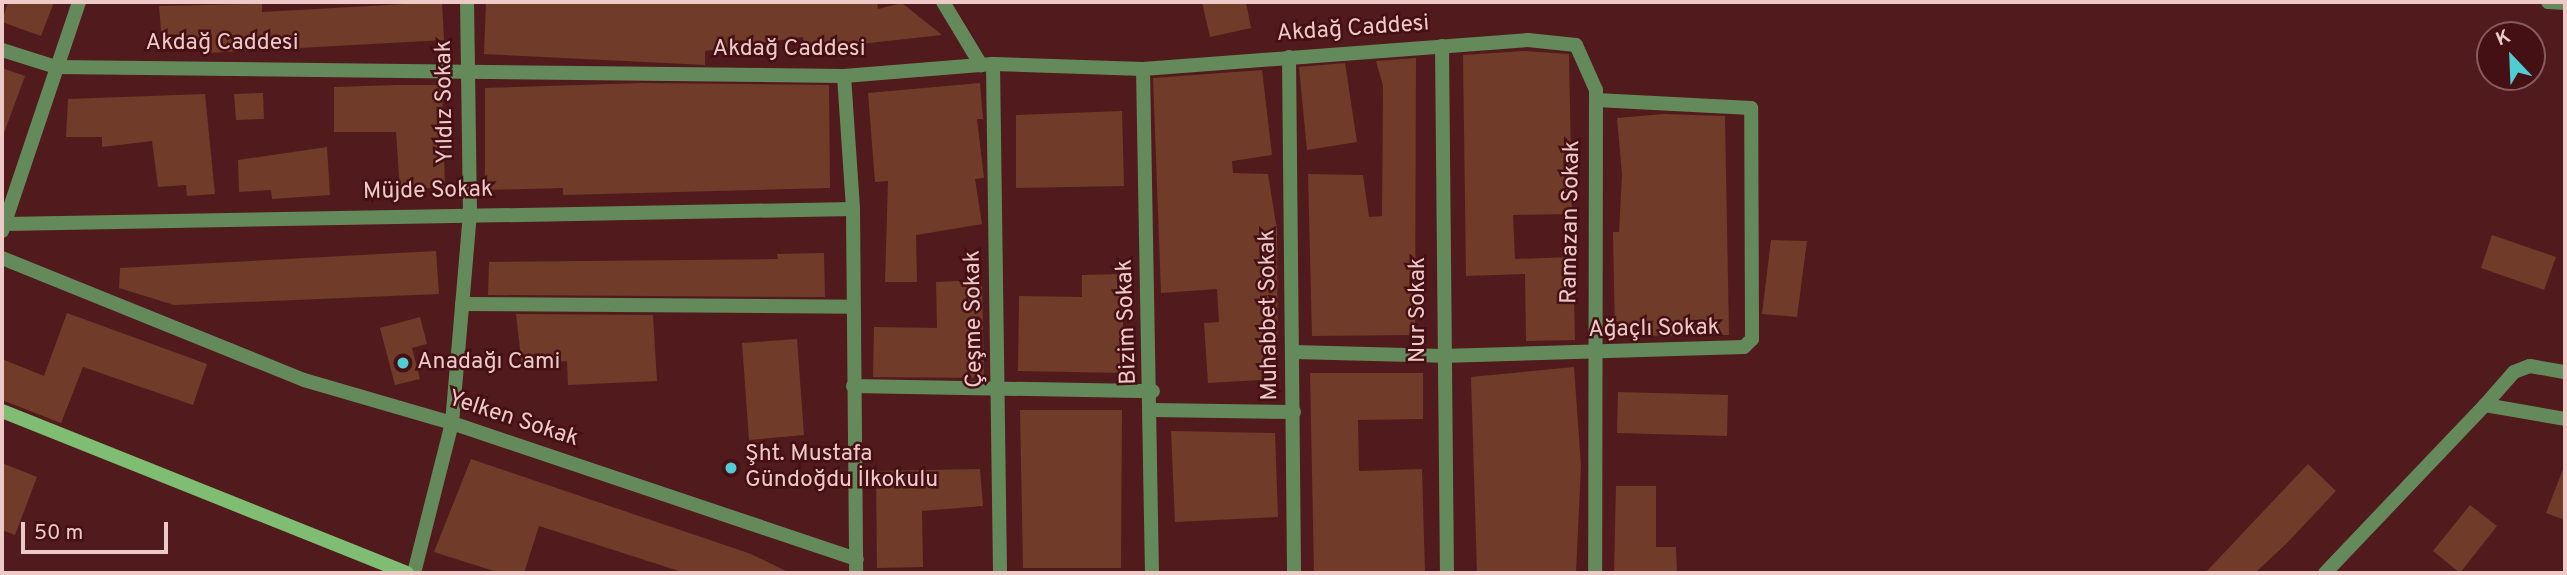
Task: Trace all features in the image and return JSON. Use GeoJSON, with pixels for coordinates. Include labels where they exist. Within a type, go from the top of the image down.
{"type":"FeatureCollection","features":[{"type":"Feature","properties":{"kind":"street"},"geometry":{"type":"LineString","coordinates":[[3,228],[79,2]]}},
{"type":"Feature","properties":{"kind":"street","name":"Yıldız Sokak"},"geometry":{"type":"LineString","coordinates":[[414,573],[452,423],[470,214],[467,2]]}},
{"type":"Feature","properties":{"kind":"street"},"geometry":{"type":"LineString","coordinates":[[943,2],[987,64]]}},
{"type":"Feature","properties":{"kind":"street"},"geometry":{"type":"LineString","coordinates":[[2548,2],[2565,4]]}},
{"type":"Feature","properties":{"kind":"street","name":"Akdağ Caddesi"},"geometry":{"type":"LineString","coordinates":[[2,50],[56,67],[470,68],[844,76],[987,64],[1143,69],[1528,40],[1576,45]]}},
{"type":"Feature","properties":{"kind":"street","name":"Ramazan Sokak"},"geometry":{"type":"LineString","coordinates":[[1576,45],[1596,100],[1593,354],[1595,573]]}},
{"type":"Feature","properties":{"kind":"street","name":"Nur Sokak"},"geometry":{"type":"LineString","coordinates":[[1442,46],[1442,356],[1447,573]]}},
{"type":"Feature","properties":{"kind":"street","name":"Muhabbet Sokak"},"geometry":{"type":"LineString","coordinates":[[1289,57],[1294,352],[1294,573]]}},
{"type":"Feature","properties":{"kind":"street","name":"Çeşme Sokak"},"geometry":{"type":"LineString","coordinates":[[987,64],[999,388],[1000,573]]}},
{"type":"Feature","properties":{"kind":"street","name":"Bizim Sokak"},"geometry":{"type":"LineString","coordinates":[[1143,69],[1153,391],[1152,573]]}},
{"type":"Feature","properties":{"kind":"street"},"geometry":{"type":"LineString","coordinates":[[844,76],[853,209],[856,566]]}},
{"type":"Feature","properties":{"kind":"street","name":"Ağaçlı Sokak"},"geometry":{"type":"LineString","coordinates":[[1294,352],[1442,356],[1729,352],[1752,339],[1751,108],[1596,100]]}},
{"type":"Feature","properties":{"kind":"street","name":"Müjde Sokak"},"geometry":{"type":"LineString","coordinates":[[3,228],[470,214],[853,209]]}},
{"type":"Feature","properties":{"kind":"street","name":"Yelken Sokak"},"geometry":{"type":"LineString","coordinates":[[2,258],[304,380],[452,423],[856,566]]}},
{"type":"Feature","properties":{"kind":"street"},"geometry":{"type":"LineString","coordinates":[[462,304],[853,307]]}},
{"type":"Feature","properties":{"kind":"street"},"geometry":{"type":"LineString","coordinates":[[2329,572],[2514,372],[2530,366],[2565,372]]}},
{"type":"Feature","properties":{"kind":"street"},"geometry":{"type":"LineString","coordinates":[[853,386],[1153,391]]}},
{"type":"Feature","properties":{"kind":"street"},"geometry":{"type":"LineString","coordinates":[[2485,405],[2565,419]]}},
{"type":"Feature","properties":{"kind":"street"},"geometry":{"type":"LineString","coordinates":[[1153,410],[1294,412]]}},
{"type":"Feature","properties":{"kind":"street"},"geometry":{"type":"LineString","coordinates":[[2,411],[407,573]]}},
{"type":"Feature","properties":{"kind":"building"},"geometry":{"type":"Polygon","coordinates":[[[8,2],[54,2],[41,36],[2,22],[8,2]]]}},
{"type":"Feature","properties":{"kind":"building"},"geometry":{"type":"Polygon","coordinates":[[[442,2],[444,40],[207,53],[206,40],[162,44],[159,6],[262,4],[262,12],[442,2]]]}},
{"type":"Feature","properties":{"kind":"building"},"geometry":{"type":"Polygon","coordinates":[[[486,2],[877,2],[878,9],[902,3],[942,35],[805,50],[803,37],[705,51],[705,65],[484,54],[486,2]]]}},
{"type":"Feature","properties":{"kind":"building"},"geometry":{"type":"Polygon","coordinates":[[[1202,2],[1246,2],[1251,28],[1210,37],[1202,2]]]}},
{"type":"Feature","properties":{"kind":"building"},"geometry":{"type":"Polygon","coordinates":[[[1523,51],[1569,54],[1572,214],[1513,215],[1515,259],[1573,257],[1575,340],[1526,341],[1525,274],[1466,276],[1463,55],[1523,51]]]}},
{"type":"Feature","properties":{"kind":"building"},"geometry":{"type":"Polygon","coordinates":[[[1416,58],[1415,335],[1312,336],[1308,174],[1363,175],[1369,217],[1382,216],[1383,86],[1376,61],[1416,58]]]}},
{"type":"Feature","properties":{"kind":"building"},"geometry":{"type":"Polygon","coordinates":[[[1345,63],[1357,142],[1307,150],[1299,67],[1345,63]]]}},
{"type":"Feature","properties":{"kind":"building"},"geometry":{"type":"Polygon","coordinates":[[[2,68],[25,76],[4,133],[2,133],[2,68]]]}},
{"type":"Feature","properties":{"kind":"building"},"geometry":{"type":"Polygon","coordinates":[[[1262,70],[1272,155],[1232,161],[1233,173],[1268,174],[1277,230],[1278,379],[1208,383],[1204,323],[1219,322],[1217,289],[1161,293],[1153,78],[1262,70]]]}},
{"type":"Feature","properties":{"kind":"building"},"geometry":{"type":"Polygon","coordinates":[[[642,83],[829,85],[830,188],[563,195],[563,188],[485,190],[485,88],[642,83]]]}},
{"type":"Feature","properties":{"kind":"building"},"geometry":{"type":"Polygon","coordinates":[[[980,83],[983,119],[977,119],[984,178],[975,179],[982,224],[916,235],[917,282],[885,282],[888,181],[875,182],[868,93],[980,83]]]}},
{"type":"Feature","properties":{"kind":"building"},"geometry":{"type":"Polygon","coordinates":[[[442,85],[445,187],[400,190],[396,132],[334,132],[334,87],[442,85]]]}},
{"type":"Feature","properties":{"kind":"building"},"geometry":{"type":"Polygon","coordinates":[[[263,93],[264,119],[236,120],[234,94],[263,93]]]}},
{"type":"Feature","properties":{"kind":"building"},"geometry":{"type":"Polygon","coordinates":[[[205,94],[215,194],[187,196],[186,185],[158,187],[152,141],[102,147],[102,137],[66,137],[68,99],[205,94]]]}},
{"type":"Feature","properties":{"kind":"building"},"geometry":{"type":"Polygon","coordinates":[[[1122,111],[1124,186],[1016,188],[1016,115],[1122,111]]]}},
{"type":"Feature","properties":{"kind":"building"},"geometry":{"type":"Polygon","coordinates":[[[1664,114],[1725,116],[1729,335],[1615,336],[1613,232],[1619,232],[1622,174],[1617,118],[1664,114]]]}},
{"type":"Feature","properties":{"kind":"building"},"geometry":{"type":"Polygon","coordinates":[[[327,147],[330,195],[272,199],[271,190],[239,192],[238,160],[327,147]]]}},
{"type":"Feature","properties":{"kind":"building"},"geometry":{"type":"Polygon","coordinates":[[[2492,235],[2556,257],[2544,290],[2481,268],[2492,235]]]}},
{"type":"Feature","properties":{"kind":"building"},"geometry":{"type":"Polygon","coordinates":[[[1771,240],[1807,241],[1797,317],[1762,314],[1771,240]]]}},
{"type":"Feature","properties":{"kind":"building"},"geometry":{"type":"Polygon","coordinates":[[[436,251],[439,294],[174,305],[119,288],[120,268],[436,251]]]}},
{"type":"Feature","properties":{"kind":"building"},"geometry":{"type":"Polygon","coordinates":[[[824,253],[825,297],[488,295],[489,262],[778,259],[777,254],[824,253]]]}},
{"type":"Feature","properties":{"kind":"building"},"geometry":{"type":"Polygon","coordinates":[[[1122,274],[1124,373],[1018,371],[1019,296],[1082,297],[1082,275],[1122,274]]]}},
{"type":"Feature","properties":{"kind":"building"},"geometry":{"type":"Polygon","coordinates":[[[982,280],[984,378],[873,377],[874,327],[937,328],[936,282],[982,280]]]}},
{"type":"Feature","properties":{"kind":"building"},"geometry":{"type":"Polygon","coordinates":[[[67,313],[207,364],[193,405],[83,367],[61,423],[2,400],[2,359],[44,376],[67,313]]]}},
{"type":"Feature","properties":{"kind":"building"},"geometry":{"type":"Polygon","coordinates":[[[516,314],[653,315],[657,381],[568,385],[567,361],[522,366],[516,314]]]}},
{"type":"Feature","properties":{"kind":"building","name":"Anadağı Cami"},"geometry":{"type":"Polygon","coordinates":[[[420,317],[427,344],[412,348],[420,379],[395,385],[380,328],[420,317]]]}},
{"type":"Feature","properties":{"kind":"building"},"geometry":{"type":"Polygon","coordinates":[[[797,339],[804,435],[749,440],[742,343],[797,339]]]}},
{"type":"Feature","properties":{"kind":"building"},"geometry":{"type":"Polygon","coordinates":[[[1574,367],[1581,466],[1576,573],[1477,573],[1471,377],[1574,367]]]}},
{"type":"Feature","properties":{"kind":"building"},"geometry":{"type":"Polygon","coordinates":[[[1310,373],[1423,373],[1423,419],[1358,420],[1359,471],[1422,469],[1425,573],[1314,573],[1310,373]]]}},
{"type":"Feature","properties":{"kind":"building"},"geometry":{"type":"Polygon","coordinates":[[[1618,392],[1728,395],[1727,436],[1617,433],[1618,392]]]}},
{"type":"Feature","properties":{"kind":"building"},"geometry":{"type":"Polygon","coordinates":[[[1020,410],[1122,410],[1121,568],[1023,568],[1020,410]]]}},
{"type":"Feature","properties":{"kind":"building"},"geometry":{"type":"Polygon","coordinates":[[[1171,431],[1275,433],[1278,517],[1175,522],[1171,431]]]}},
{"type":"Feature","properties":{"kind":"building"},"geometry":{"type":"Polygon","coordinates":[[[471,459],[751,554],[790,573],[685,573],[539,526],[524,573],[500,573],[434,552],[471,459]]]}},
{"type":"Feature","properties":{"kind":"building"},"geometry":{"type":"Polygon","coordinates":[[[2,463],[37,477],[15,535],[2,530],[2,463]]]}},
{"type":"Feature","properties":{"kind":"building"},"geometry":{"type":"Polygon","coordinates":[[[2308,464],[2336,491],[2287,543],[2255,573],[2205,573],[2308,464]]]}},
{"type":"Feature","properties":{"kind":"building"},"geometry":{"type":"Polygon","coordinates":[[[2565,467],[2565,520],[2546,513],[2565,467]]]}},
{"type":"Feature","properties":{"kind":"building"},"geometry":{"type":"Polygon","coordinates":[[[980,469],[983,506],[922,511],[923,567],[877,568],[876,471],[980,469]]]}},
{"type":"Feature","properties":{"kind":"building"},"geometry":{"type":"Polygon","coordinates":[[[1616,486],[1656,486],[1656,547],[1676,547],[1677,573],[1614,573],[1616,486]]]}},
{"type":"Feature","properties":{"kind":"building"},"geometry":{"type":"Polygon","coordinates":[[[2470,505],[2497,526],[2460,573],[2433,551],[2470,505]]]}},
{"type":"Feature","properties":{"kind":"place","name":"Anadağı Cami"},"geometry":{"type":"Point","coordinates":[403,363]}},
{"type":"Feature","properties":{"kind":"place","name":"Şht. Mustafa Gündoğdu İlkokulu"},"geometry":{"type":"Point","coordinates":[731,468]}}]}
